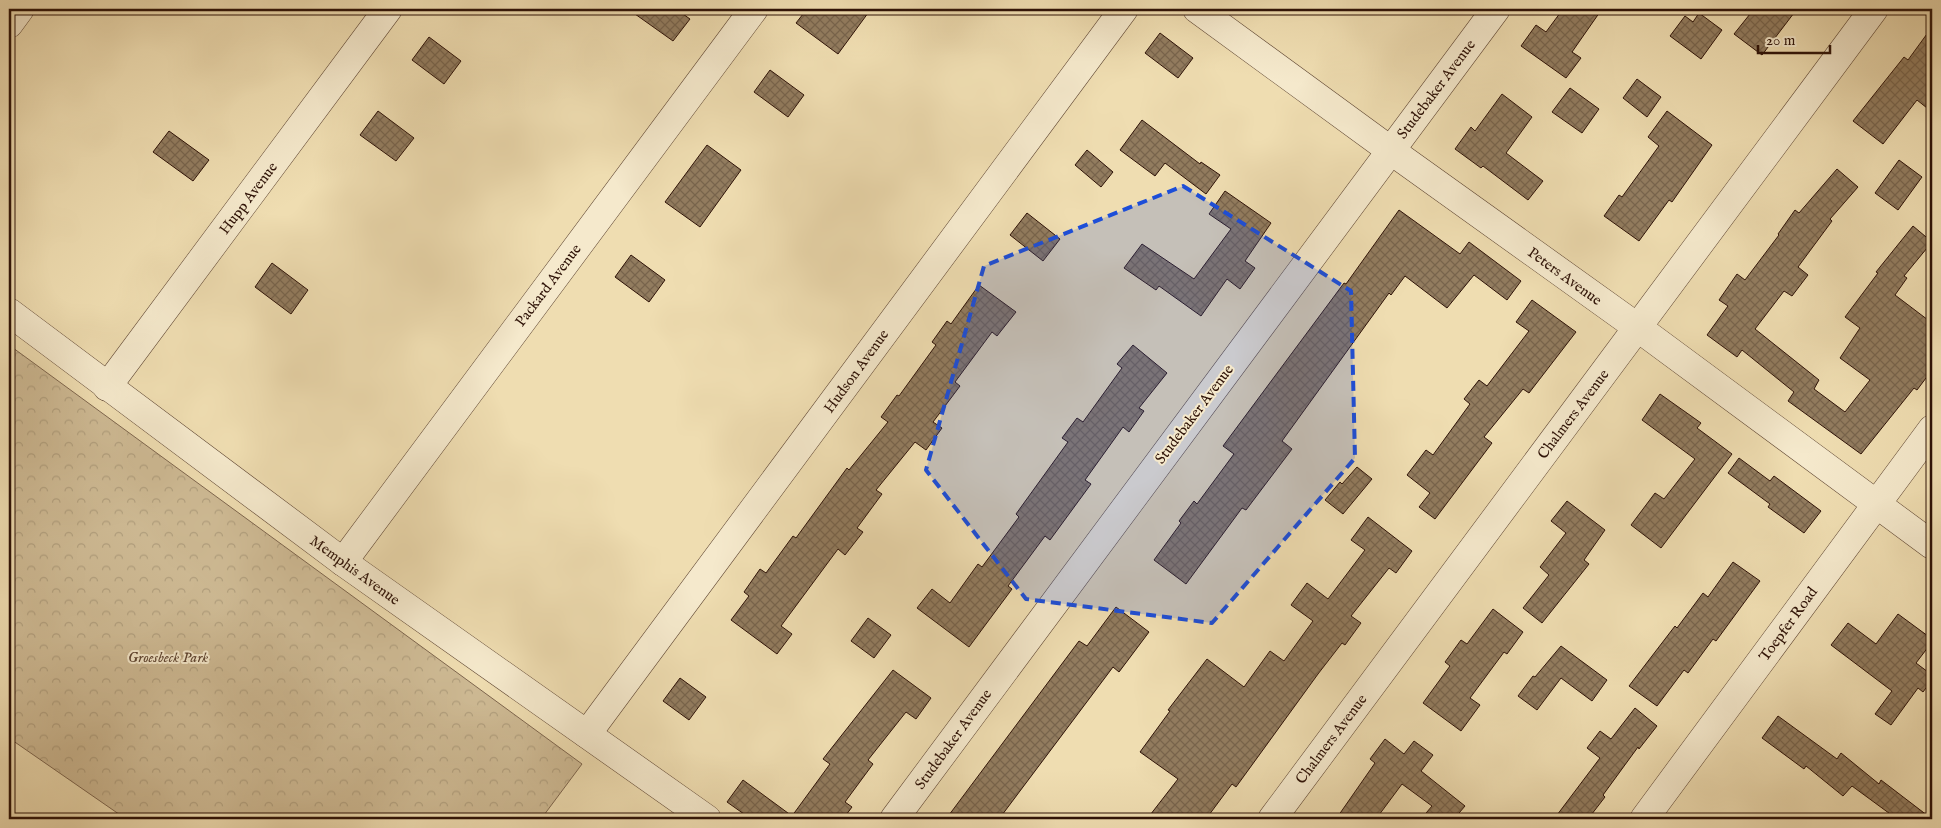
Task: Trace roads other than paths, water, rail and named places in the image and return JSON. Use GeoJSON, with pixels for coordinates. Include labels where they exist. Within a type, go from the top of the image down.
{"type":"FeatureCollection","features":[{"type":"Feature","properties":{"kind":"street"},"geometry":{"type":"LineString","coordinates":[[9,24],[20,9]]}},
{"type":"Feature","properties":{"kind":"street","name":"Hupp Avenue"},"geometry":{"type":"LineString","coordinates":[[107,387],[388,9]]}},
{"type":"Feature","properties":{"kind":"street","name":"Packard Avenue"},"geometry":{"type":"LineString","coordinates":[[343,562],[754,9]]}},
{"type":"Feature","properties":{"kind":"street","name":"Hudson Avenue"},"geometry":{"type":"LineString","coordinates":[[587,734],[1124,9]]}},
{"type":"Feature","properties":{"kind":"street","name":"Peters Avenue"},"geometry":{"type":"LineString","coordinates":[[1197,9],[1637,327],[1932,545]]}},
{"type":"Feature","properties":{"kind":"street","name":"Studebaker Avenue"},"geometry":{"type":"LineString","coordinates":[[894,819],[1496,9]]}},
{"type":"Feature","properties":{"kind":"street","name":"Chalmers Avenue"},"geometry":{"type":"LineString","coordinates":[[1272,819],[1874,9]]}},
{"type":"Feature","properties":{"kind":"street","name":"Memphis Avenue"},"geometry":{"type":"LineString","coordinates":[[9,312],[343,562],[707,819]]}},
{"type":"Feature","properties":{"kind":"street","name":"Toepfer Road"},"geometry":{"type":"LineString","coordinates":[[1644,819],[1932,429]]}},
{"type":"Feature","properties":{"kind":"park label","name":"Groesbeck Park"},"geometry":{"type":"Point","coordinates":[168,657]}}]}
